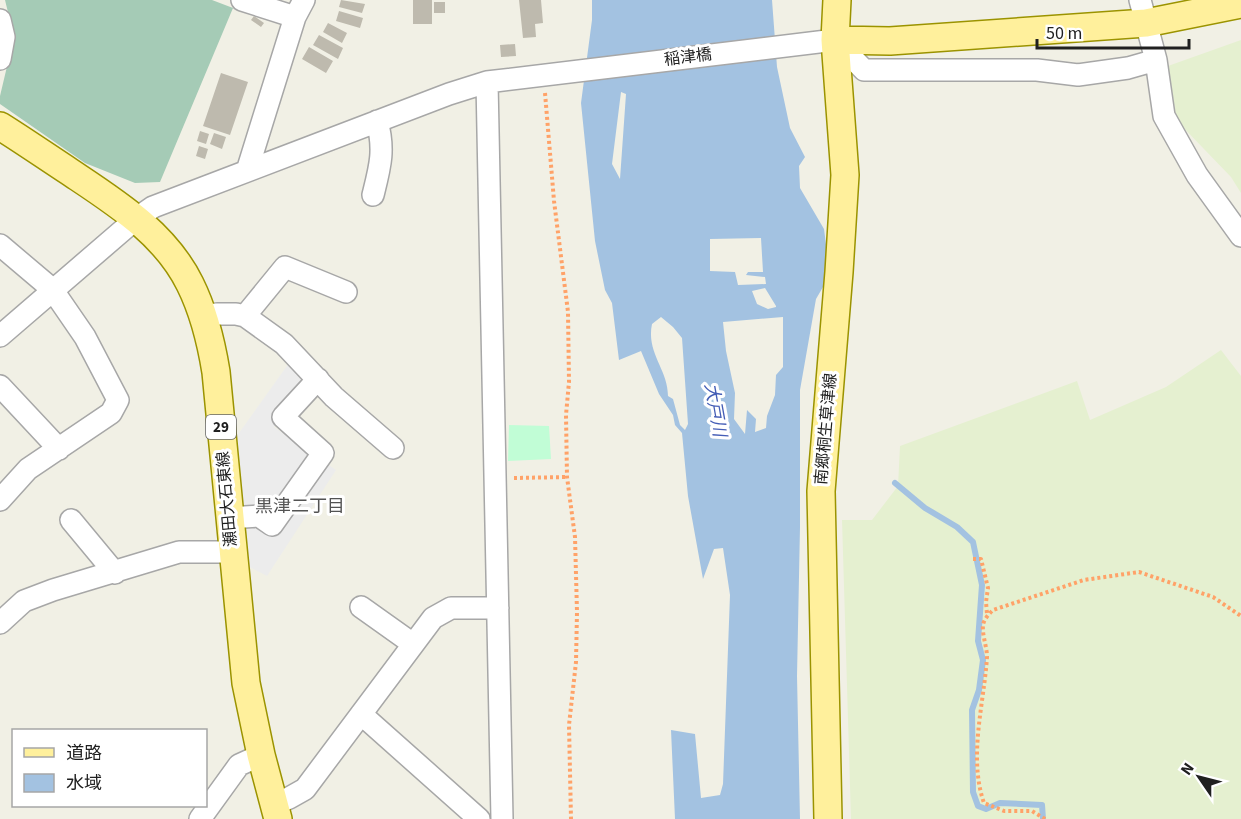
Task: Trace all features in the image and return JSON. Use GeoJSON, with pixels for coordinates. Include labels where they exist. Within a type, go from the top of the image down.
{"type":"FeatureCollection","features":[{"type":"Feature","properties":{"kind":"main road","name":"南郷桐生草津線"},"geometry":{"type":"LineString","coordinates":[[828,819],[821,492],[845,174],[830,40],[837,0]]}},
{"type":"Feature","properties":{"kind":"main road"},"geometry":{"type":"LineString","coordinates":[[830,40],[890,41],[1143,12],[1241,4]]}},
{"type":"Feature","properties":{"kind":"main road","name":"瀬田大石東線"},"geometry":{"type":"LineString","coordinates":[[0,126],[137,218],[176,261],[204,316],[216,372],[244,671],[261,755],[276,811]]}},
{"type":"Feature","properties":{"kind":"street"},"geometry":{"type":"LineString","coordinates":[[242,0],[299,8],[247,171]]}},
{"type":"Feature","properties":{"kind":"street"},"geometry":{"type":"LineString","coordinates":[[1143,12],[1156,60],[1164,116],[1197,176],[1241,236]]}},
{"type":"Feature","properties":{"kind":"street"},"geometry":{"type":"LineString","coordinates":[[0,20],[4,37],[0,58]]}},
{"type":"Feature","properties":{"kind":"street"},"geometry":{"type":"LineString","coordinates":[[830,40],[864,70],[1037,70],[1078,75],[1128,68],[1156,60]]}},
{"type":"Feature","properties":{"kind":"street","name":"稲津橋"},"geometry":{"type":"LineString","coordinates":[[0,336],[137,218],[161,203],[449,94],[487,82],[830,40]]}},
{"type":"Feature","properties":{"kind":"street"},"geometry":{"type":"LineString","coordinates":[[487,82],[502,819]]}},
{"type":"Feature","properties":{"kind":"street"},"geometry":{"type":"LineString","coordinates":[[373,195],[381,164],[382,149],[382,138],[377,121]]}},
{"type":"Feature","properties":{"kind":"street"},"geometry":{"type":"LineString","coordinates":[[0,245],[52,290],[84,337],[118,400],[111,413],[28,469],[0,500]]}},
{"type":"Feature","properties":{"kind":"street"},"geometry":{"type":"LineString","coordinates":[[245,316],[285,267],[346,292]]}},
{"type":"Feature","properties":{"kind":"street"},"geometry":{"type":"LineString","coordinates":[[204,316],[217,314],[245,316],[284,344],[334,397],[393,448]]}},
{"type":"Feature","properties":{"kind":"street"},"geometry":{"type":"LineString","coordinates":[[229,518],[259,516],[272,525],[322,453],[283,417],[318,380]]}},
{"type":"Feature","properties":{"kind":"street"},"geometry":{"type":"LineString","coordinates":[[0,386],[59,449]]}},
{"type":"Feature","properties":{"kind":"street"},"geometry":{"type":"LineString","coordinates":[[71,520],[115,573]]}},
{"type":"Feature","properties":{"kind":"street"},"geometry":{"type":"LineString","coordinates":[[0,623],[24,601],[53,590],[179,552],[232,552]]}},
{"type":"Feature","properties":{"kind":"street"},"geometry":{"type":"LineString","coordinates":[[362,608],[413,644]]}},
{"type":"Feature","properties":{"kind":"street"},"geometry":{"type":"LineString","coordinates":[[276,811],[290,798],[305,789],[433,618],[451,608],[498,608]]}},
{"type":"Feature","properties":{"kind":"street"},"geometry":{"type":"LineString","coordinates":[[361,714],[479,819]]}},
{"type":"Feature","properties":{"kind":"street"},"geometry":{"type":"LineString","coordinates":[[200,819],[239,765],[261,755]]}},
{"type":"Feature","properties":{"kind":"path"},"geometry":{"type":"LineString","coordinates":[[547,74],[546,101],[554,201],[568,312],[567,477],[574,537],[577,612],[576,662],[569,724],[571,819]]}},
{"type":"Feature","properties":{"kind":"path"},"geometry":{"type":"LineString","coordinates":[[496,479],[567,477]]}},
{"type":"Feature","properties":{"kind":"path"},"geometry":{"type":"LineString","coordinates":[[973,559],[981,560],[988,588],[987,615],[983,625],[987,655],[978,725],[980,790],[984,803],[1004,811],[1032,811],[1045,819]]}},
{"type":"Feature","properties":{"kind":"path"},"geometry":{"type":"LineString","coordinates":[[987,615],[993,610],[1084,580],[1139,572],[1213,597],[1241,616]]}},
{"type":"Feature","properties":{"kind":"green space"},"geometry":{"type":"Polygon","coordinates":[[[5,0],[212,0],[233,8],[160,182],[135,183],[85,163],[0,104],[14,37],[5,0]]]}},
{"type":"Feature","properties":{"kind":"green space"},"geometry":{"type":"Polygon","coordinates":[[[1241,40],[1241,193],[1231,177],[1177,121],[1168,66],[1241,40]]]}},
{"type":"Feature","properties":{"kind":"green space"},"geometry":{"type":"Polygon","coordinates":[[[1221,350],[1241,376],[1241,819],[851,819],[842,520],[872,520],[898,486],[900,446],[1077,381],[1090,420],[1166,387],[1221,350]]]}},
{"type":"Feature","properties":{"kind":"green space"},"geometry":{"type":"Polygon","coordinates":[[[509,425],[549,426],[551,459],[508,461],[509,425]]]}},
{"type":"Feature","properties":{"kind":"shaded area"},"geometry":{"type":"Polygon","coordinates":[[[289,363],[306,382],[274,427],[336,470],[267,576],[242,563],[234,440],[289,363]]]}},
{"type":"Feature","properties":{"kind":"water","name":"大戸川"},"geometry":{"type":"Polygon","coordinates":[[[592,0],[772,0],[777,67],[790,128],[805,157],[799,166],[800,188],[824,229],[830,275],[816,299],[800,390],[797,676],[800,819],[675,819],[671,730],[695,734],[701,798],[720,795],[723,784],[730,595],[723,548],[714,549],[703,579],[688,496],[682,433],[675,425],[673,415],[659,394],[641,351],[619,360],[612,303],[605,290],[595,241],[581,103],[592,20],[592,0]],[[621,92],[612,164],[620,179],[626,94],[621,92]],[[761,238],[710,239],[710,271],[735,272],[738,285],[766,284],[765,277],[746,275],[748,272],[763,272],[761,238]],[[765,288],[752,291],[757,304],[768,309],[776,307],[765,288]],[[661,317],[652,324],[654,352],[665,377],[668,396],[673,399],[680,425],[685,430],[688,424],[682,338],[661,317]],[[783,317],[723,322],[726,351],[735,393],[734,419],[745,434],[747,410],[756,419],[755,432],[766,428],[767,416],[775,395],[776,375],[783,367],[783,317]]]}},
{"type":"Feature","properties":{"kind":"building"},"geometry":{"type":"Polygon","coordinates":[[[341,0],[365,4],[362,13],[339,7],[341,0]]]}},
{"type":"Feature","properties":{"kind":"building"},"geometry":{"type":"Polygon","coordinates":[[[413,0],[432,0],[432,24],[413,24],[413,0]]]}},
{"type":"Feature","properties":{"kind":"building"},"geometry":{"type":"Polygon","coordinates":[[[519,0],[541,0],[543,23],[535,24],[536,37],[523,38],[519,0]]]}},
{"type":"Feature","properties":{"kind":"building"},"geometry":{"type":"Polygon","coordinates":[[[434,2],[445,2],[445,13],[434,13],[434,2]]]}},
{"type":"Feature","properties":{"kind":"building"},"geometry":{"type":"Polygon","coordinates":[[[339,11],[363,18],[360,28],[336,21],[339,11]]]}},
{"type":"Feature","properties":{"kind":"building"},"geometry":{"type":"Polygon","coordinates":[[[254,16],[264,23],[261,27],[251,20],[254,16]]]}},
{"type":"Feature","properties":{"kind":"building"},"geometry":{"type":"Polygon","coordinates":[[[328,23],[347,33],[342,43],[323,32],[328,23]]]}},
{"type":"Feature","properties":{"kind":"building"},"geometry":{"type":"Polygon","coordinates":[[[319,35],[343,48],[338,59],[313,45],[319,35]]]}},
{"type":"Feature","properties":{"kind":"building"},"geometry":{"type":"Polygon","coordinates":[[[515,44],[516,56],[501,57],[500,45],[515,44]]]}},
{"type":"Feature","properties":{"kind":"building"},"geometry":{"type":"Polygon","coordinates":[[[309,47],[333,61],[326,73],[302,59],[309,47]]]}},
{"type":"Feature","properties":{"kind":"building"},"geometry":{"type":"Polygon","coordinates":[[[221,73],[248,82],[230,135],[203,126],[221,73]]]}},
{"type":"Feature","properties":{"kind":"building"},"geometry":{"type":"Polygon","coordinates":[[[200,131],[209,134],[206,144],[197,141],[200,131]]]}},
{"type":"Feature","properties":{"kind":"building"},"geometry":{"type":"Polygon","coordinates":[[[214,133],[226,137],[222,149],[210,144],[214,133]]]}},
{"type":"Feature","properties":{"kind":"building"},"geometry":{"type":"Polygon","coordinates":[[[199,146],[208,149],[205,159],[196,156],[199,146]]]}},
{"type":"Feature","properties":{"kind":"waterway"},"geometry":{"type":"LineString","coordinates":[[895,483],[925,508],[957,527],[973,542],[982,585],[978,641],[983,660],[979,690],[972,710],[973,792],[978,806],[986,809],[1000,803],[1042,805],[1043,819]]}},
{"type":"Feature","properties":{"kind":"district","name":"黒津二丁目"},"geometry":{"type":"Point","coordinates":[300,506]}}]}
